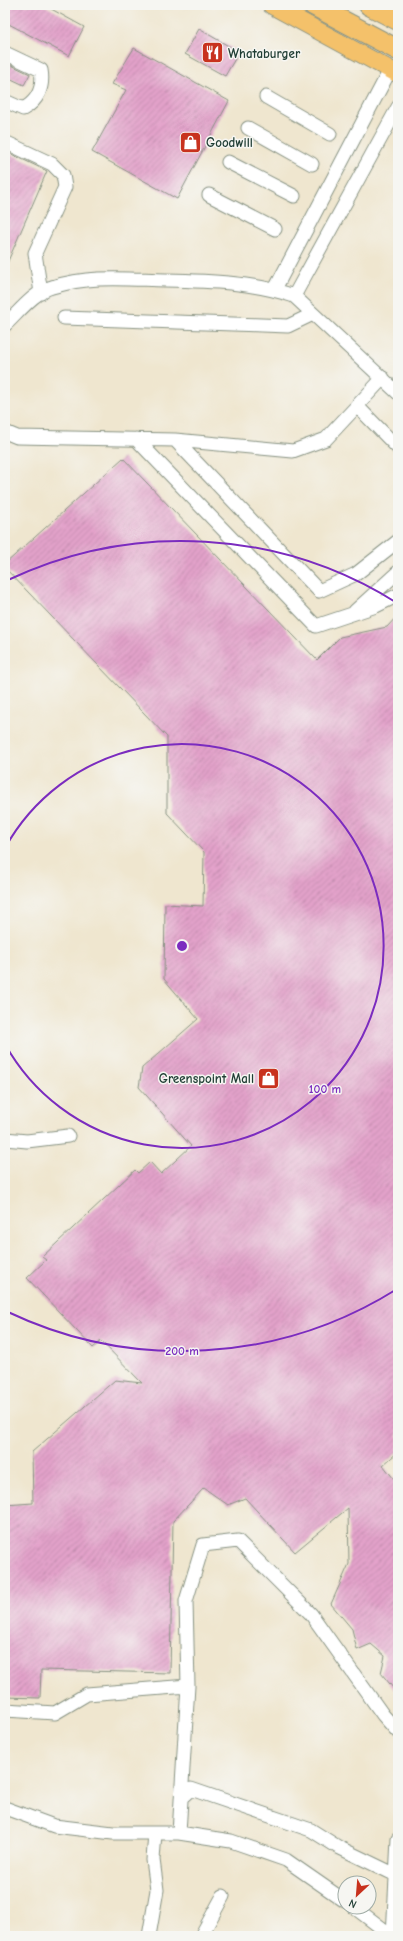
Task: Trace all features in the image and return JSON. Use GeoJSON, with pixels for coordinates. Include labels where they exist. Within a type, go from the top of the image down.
{"type":"FeatureCollection","features":[{"type":"Feature","properties":{"kind":"highway"},"geometry":{"type":"LineString","coordinates":[[313,5],[398,50]]}},
{"type":"Feature","properties":{"kind":"highway"},"geometry":{"type":"LineString","coordinates":[[369,5],[398,20]]}},
{"type":"Feature","properties":{"kind":"main road"},"geometry":{"type":"LineString","coordinates":[[271,5],[394,72]]}},
{"type":"Feature","properties":{"kind":"lane"},"geometry":{"type":"LineString","coordinates":[[5,53],[41,70],[43,82],[33,104],[23,109],[5,101]]}},
{"type":"Feature","properties":{"kind":"lane"},"geometry":{"type":"LineString","coordinates":[[274,289],[394,72]]}},
{"type":"Feature","properties":{"kind":"lane"},"geometry":{"type":"LineString","coordinates":[[266,98],[330,134]]}},
{"type":"Feature","properties":{"kind":"lane"},"geometry":{"type":"LineString","coordinates":[[294,296],[398,107]]}},
{"type":"Feature","properties":{"kind":"lane"},"geometry":{"type":"LineString","coordinates":[[248,128],[312,164]]}},
{"type":"Feature","properties":{"kind":"lane"},"geometry":{"type":"LineString","coordinates":[[5,142],[52,164],[63,176],[66,187],[35,253],[41,293]]}},
{"type":"Feature","properties":{"kind":"lane"},"geometry":{"type":"LineString","coordinates":[[228,162],[294,196]]}},
{"type":"Feature","properties":{"kind":"lane"},"geometry":{"type":"LineString","coordinates":[[209,195],[275,229]]}},
{"type":"Feature","properties":{"kind":"lane"},"geometry":{"type":"LineString","coordinates":[[5,325],[41,293],[52,287],[97,278],[215,281],[274,289],[294,296],[398,393]]}},
{"type":"Feature","properties":{"kind":"lane"},"geometry":{"type":"LineString","coordinates":[[64,318],[288,326],[313,314]]}},
{"type":"Feature","properties":{"kind":"lane"},"geometry":{"type":"LineString","coordinates":[[5,432],[17,436],[175,440],[293,451],[326,438],[383,378]]}},
{"type":"Feature","properties":{"kind":"lane"},"geometry":{"type":"LineString","coordinates":[[357,406],[398,448]]}},
{"type":"Feature","properties":{"kind":"lane"},"geometry":{"type":"LineString","coordinates":[[136,439],[316,626],[376,606],[398,594]]}},
{"type":"Feature","properties":{"kind":"lane"},"geometry":{"type":"LineString","coordinates":[[175,440],[319,591],[356,574],[398,541]]}},
{"type":"Feature","properties":{"kind":"lane"},"geometry":{"type":"LineString","coordinates":[[352,614],[398,572]]}},
{"type":"Feature","properties":{"kind":"lane"},"geometry":{"type":"LineString","coordinates":[[5,1139],[27,1141],[68,1136]]}},
{"type":"Feature","properties":{"kind":"lane"},"geometry":{"type":"LineString","coordinates":[[179,1833],[188,1686],[186,1602],[203,1545],[238,1541],[311,1614],[383,1715],[398,1732]]}},
{"type":"Feature","properties":{"kind":"lane"},"geometry":{"type":"LineString","coordinates":[[5,1710],[55,1713],[87,1694],[188,1686]]}},
{"type":"Feature","properties":{"kind":"lane"},"geometry":{"type":"LineString","coordinates":[[181,1798],[191,1789],[311,1830],[338,1847],[396,1874]]}},
{"type":"Feature","properties":{"kind":"lane"},"geometry":{"type":"LineString","coordinates":[[5,1808],[54,1826],[112,1833],[179,1833],[231,1841],[286,1860],[337,1895]]}},
{"type":"Feature","properties":{"kind":"lane"},"geometry":{"type":"LineString","coordinates":[[149,1936],[158,1890],[153,1860],[155,1833]]}},
{"type":"Feature","properties":{"kind":"lane"},"geometry":{"type":"LineString","coordinates":[[393,1936],[398,1839]]}},
{"type":"Feature","properties":{"kind":"lane"},"geometry":{"type":"LineString","coordinates":[[201,1936],[223,1896]]}},
{"type":"Feature","properties":{"kind":"lane"},"geometry":{"type":"LineString","coordinates":[[365,1915],[393,1936]]}},
{"type":"Feature","properties":{"kind":"building"},"geometry":{"type":"Polygon","coordinates":[[[5,5],[44,5],[84,27],[69,56],[5,22],[5,5]]]}},
{"type":"Feature","properties":{"kind":"building","name":"Whataburger"},"geometry":{"type":"Polygon","coordinates":[[[199,29],[239,52],[225,76],[185,54],[199,29]]]}},
{"type":"Feature","properties":{"kind":"building"},"geometry":{"type":"Polygon","coordinates":[[[134,48],[229,101],[177,199],[92,152],[126,90],[112,84],[134,48]]]}},
{"type":"Feature","properties":{"kind":"building"},"geometry":{"type":"Polygon","coordinates":[[[5,62],[30,74],[24,85],[5,76],[5,62]]]}},
{"type":"Feature","properties":{"kind":"building"},"geometry":{"type":"Polygon","coordinates":[[[5,151],[47,171],[5,268],[5,151]]]}},
{"type":"Feature","properties":{"kind":"building","name":"Greenspoint Mall"},"geometry":{"type":"Polygon","coordinates":[[[123,458],[317,660],[340,637],[387,627],[398,615],[398,1452],[383,1465],[394,1479],[398,1479],[398,1694],[381,1673],[385,1656],[371,1644],[357,1650],[352,1629],[331,1604],[349,1564],[348,1508],[295,1552],[245,1498],[228,1505],[204,1488],[173,1521],[170,1673],[41,1670],[40,1698],[5,1697],[5,1505],[33,1503],[32,1452],[115,1380],[142,1383],[101,1341],[93,1348],[27,1278],[46,1260],[42,1257],[135,1170],[138,1173],[150,1162],[161,1174],[191,1146],[139,1087],[142,1068],[198,1019],[164,979],[165,904],[203,906],[204,852],[167,813],[167,737],[5,568],[5,564],[123,458]]]}},
{"type":"Feature","properties":{"kind":"place","name":"Whataburger"},"geometry":{"type":"Point","coordinates":[212,53]}},
{"type":"Feature","properties":{"kind":"place","name":"Goodwill"},"geometry":{"type":"Point","coordinates":[190,142]}},
{"type":"Feature","properties":{"kind":"place","name":"Greenspoint Mall"},"geometry":{"type":"Point","coordinates":[269,1078]}}]}
